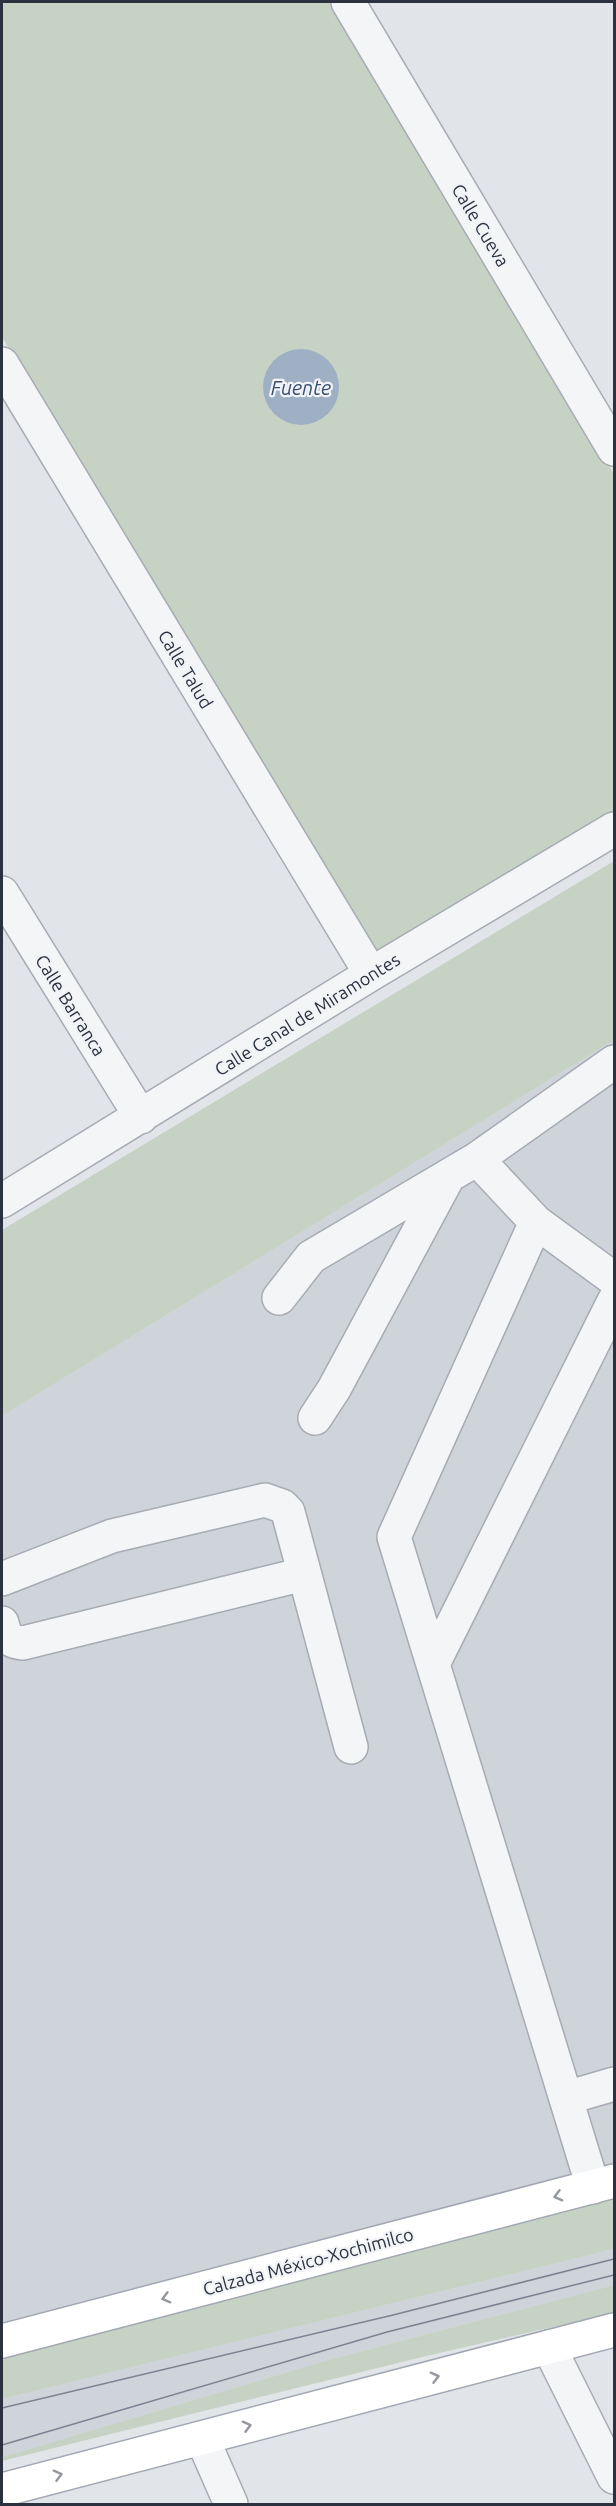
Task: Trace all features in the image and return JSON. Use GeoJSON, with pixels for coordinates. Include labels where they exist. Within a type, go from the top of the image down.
{"type":"FeatureCollection","features":[{"type":"Feature","properties":{"kind":"main road","name":"Calzada México-Xochimilco"},"geometry":{"type":"LineString","coordinates":[[2,2341],[604,2184]]}},
{"type":"Feature","properties":{"kind":"main road"},"geometry":{"type":"LineString","coordinates":[[2,2490],[615,2330]]}},
{"type":"Feature","properties":{"kind":"street","name":"Calle Cueva"},"geometry":{"type":"LineString","coordinates":[[348,2],[615,449]]}},
{"type":"Feature","properties":{"kind":"street","name":"Calle Talud"},"geometry":{"type":"LineString","coordinates":[[2,364],[370,974]]}},
{"type":"Feature","properties":{"kind":"street","name":"Calle Canal de Miramontes"},"geometry":{"type":"LineString","coordinates":[[2,1201],[370,974],[615,829]]}},
{"type":"Feature","properties":{"kind":"street","name":"Calle Barranca"},"geometry":{"type":"LineString","coordinates":[[2,893],[141,1117]]}},
{"type":"Feature","properties":{"kind":"street"},"geometry":{"type":"LineString","coordinates":[[279,1298],[311,1257],[477,1159],[615,1062]]}},
{"type":"Feature","properties":{"kind":"street"},"geometry":{"type":"LineString","coordinates":[[477,1159],[536,1222],[615,1279]]}},
{"type":"Feature","properties":{"kind":"street"},"geometry":{"type":"LineString","coordinates":[[315,1418],[334,1389],[448,1177]]}},
{"type":"Feature","properties":{"kind":"street"},"geometry":{"type":"LineString","coordinates":[[536,1222],[394,1537],[566,2098],[604,2184]]}},
{"type":"Feature","properties":{"kind":"street"},"geometry":{"type":"LineString","coordinates":[[433,1664],[615,1301]]}},
{"type":"Feature","properties":{"kind":"street"},"geometry":{"type":"LineString","coordinates":[[2,1579],[112,1536],[265,1500],[282,1506],[288,1512],[351,1747]]}},
{"type":"Feature","properties":{"kind":"street"},"geometry":{"type":"LineString","coordinates":[[2,1623],[5,1634],[10,1640],[23,1643],[304,1574]]}},
{"type":"Feature","properties":{"kind":"street"},"geometry":{"type":"LineString","coordinates":[[566,2098],[615,2084]]}},
{"type":"Feature","properties":{"kind":"street"},"geometry":{"type":"LineString","coordinates":[[549,2348],[615,2477]]}},
{"type":"Feature","properties":{"kind":"street"},"geometry":{"type":"LineString","coordinates":[[202,2438],[231,2505]]}},
{"type":"Feature","properties":{"kind":"shaded area"},"geometry":{"type":"Polygon","coordinates":[[[614,1040],[614,2181],[2,2339],[2,1416],[614,1040]]]}},
{"type":"Feature","properties":{"kind":"shaded area"},"geometry":{"type":"Polygon","coordinates":[[[614,2249],[614,2285],[325,2361],[2,2457],[2,2399],[614,2249]]]}},
{"type":"Feature","properties":{"kind":"green space"},"geometry":{"type":"Polygon","coordinates":[[[2,2],[331,2],[614,474],[614,814],[370,959],[2,337],[2,2]]]}},
{"type":"Feature","properties":{"kind":"green space"},"geometry":{"type":"Polygon","coordinates":[[[614,861],[614,1040],[2,1416],[2,1230],[614,861]]]}},
{"type":"Feature","properties":{"kind":"green space"},"geometry":{"type":"Polygon","coordinates":[[[614,2199],[614,2249],[2,2399],[2,2354],[614,2199]]]}},
{"type":"Feature","properties":{"kind":"green space"},"geometry":{"type":"Polygon","coordinates":[[[614,2285],[614,2313],[422,2357],[2,2461],[2,2457],[325,2361],[614,2285]]]}},
{"type":"Feature","properties":{"kind":"water","name":"Fuente"},"geometry":{"type":"Polygon","coordinates":[[[301,349],[315,352],[328,360],[336,373],[339,387],[336,401],[328,414],[315,422],[301,425],[287,422],[274,414],[266,401],[263,387],[266,373],[274,360],[287,352],[301,349]]]}},
{"type":"Feature","properties":{"kind":"tram line"},"geometry":{"type":"LineString","coordinates":[[2,2408],[393,2315],[614,2259]]}},
{"type":"Feature","properties":{"kind":"tram line"},"geometry":{"type":"LineString","coordinates":[[2,2445],[387,2332],[614,2275]]}}]}
